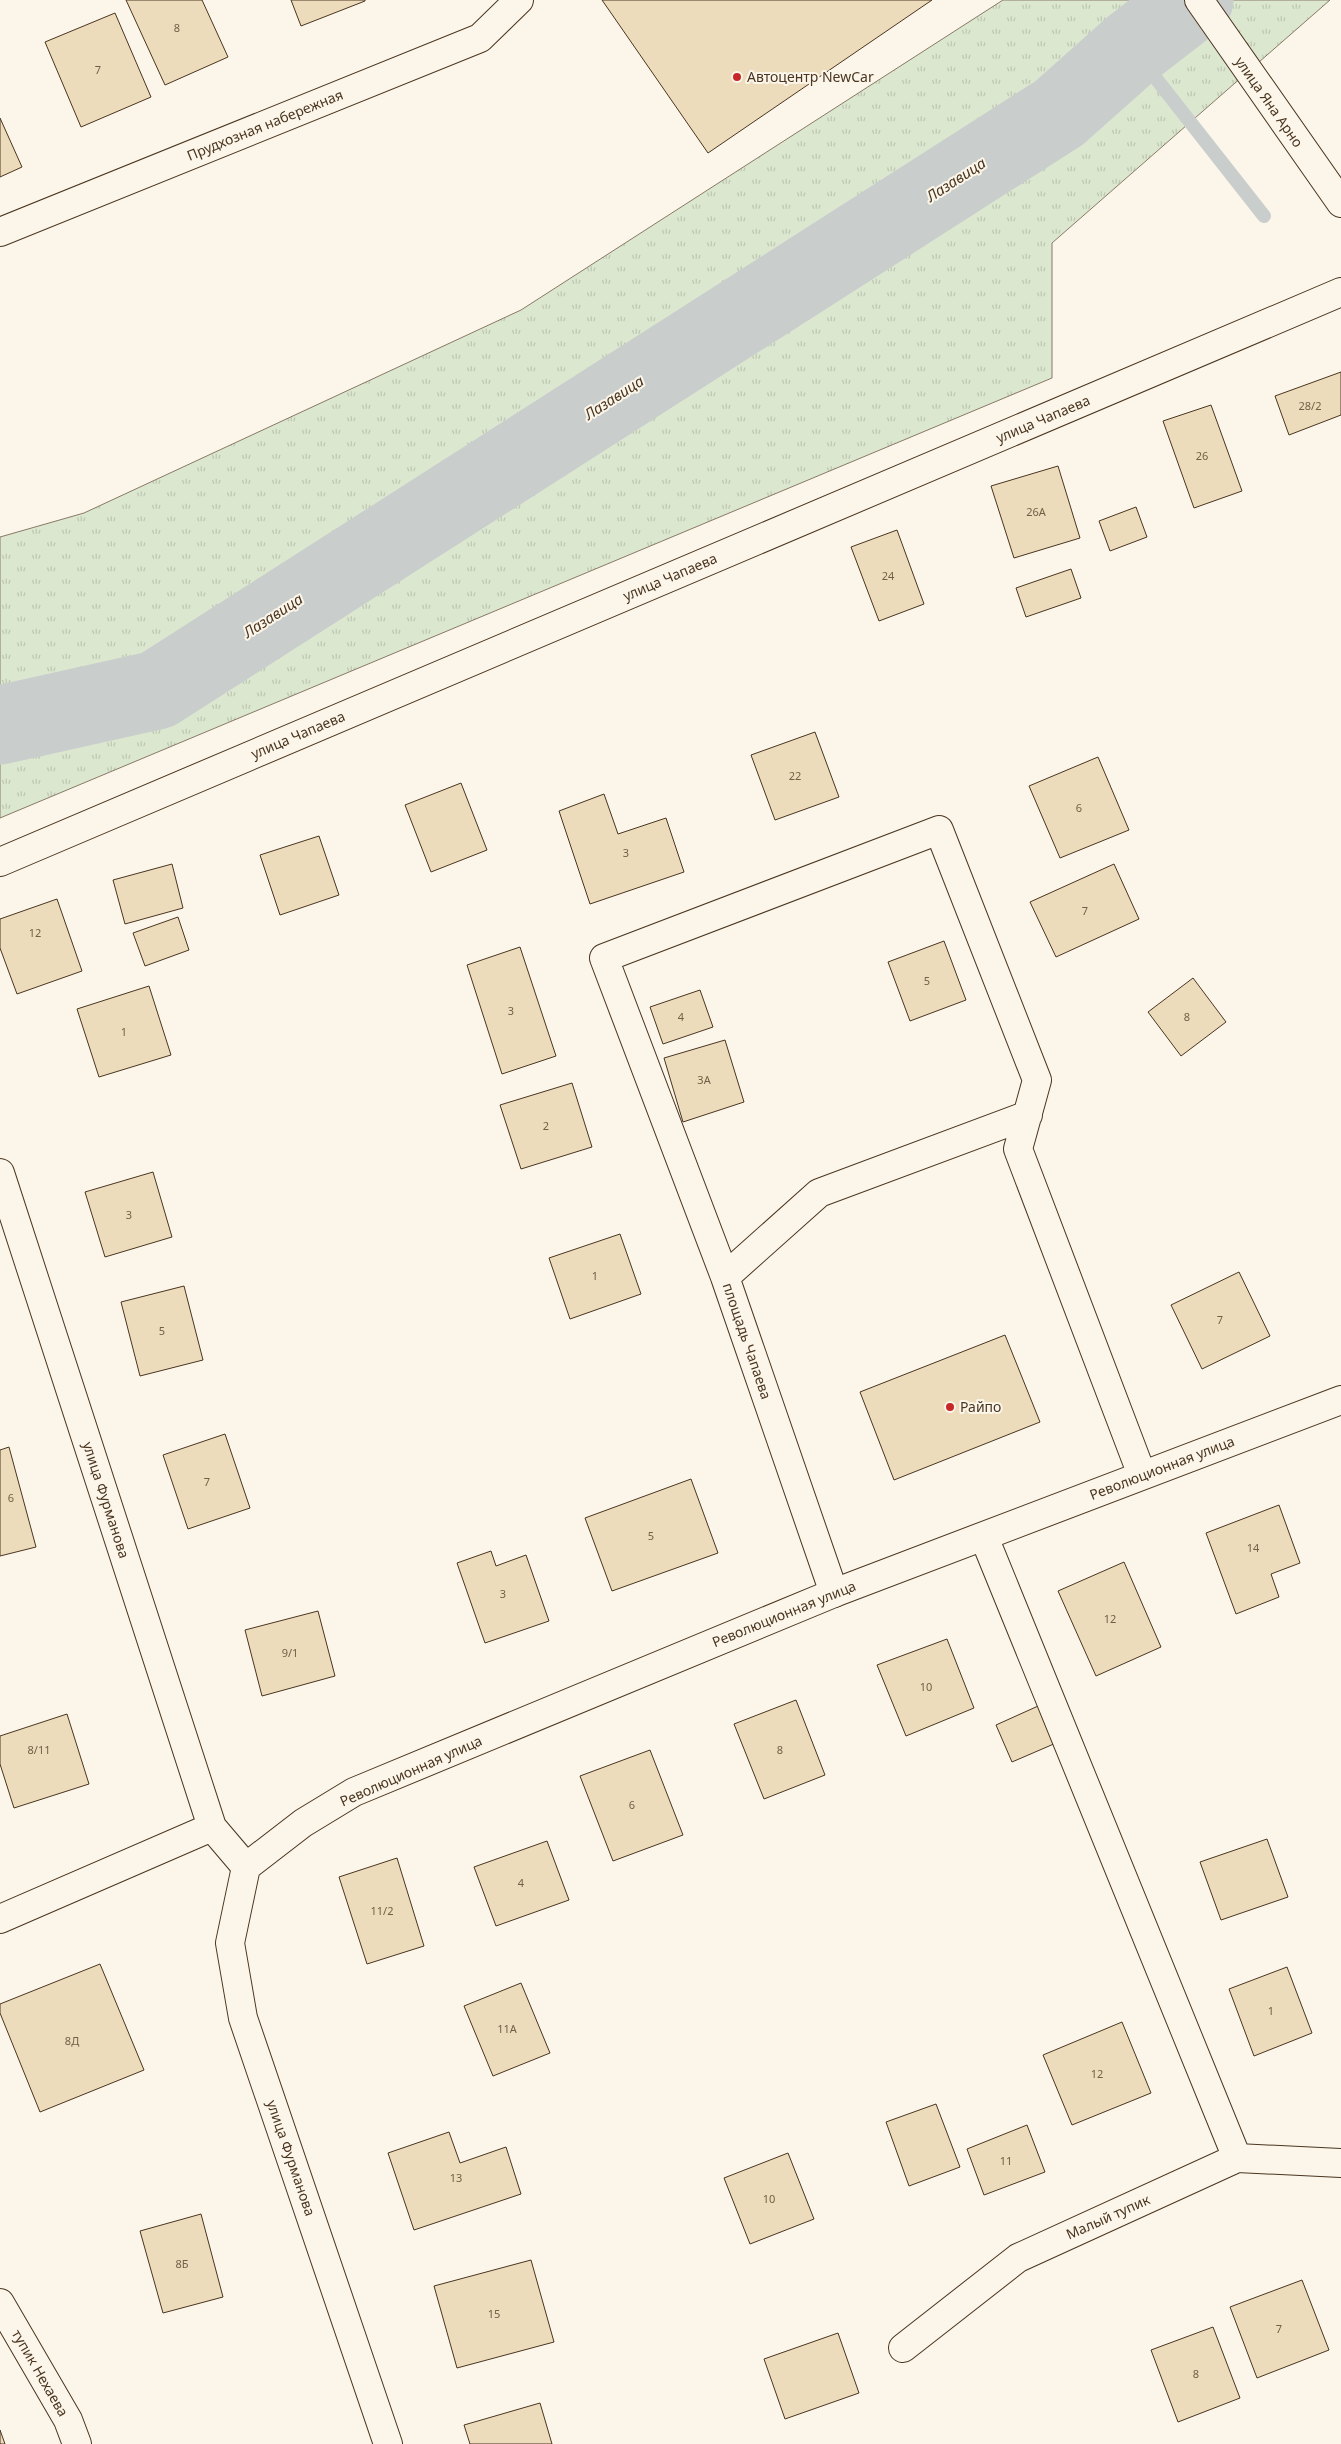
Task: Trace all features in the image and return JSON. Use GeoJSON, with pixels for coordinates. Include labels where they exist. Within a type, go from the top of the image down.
{"type":"FeatureCollection","features":[{"type":"Feature","properties":{"kind":"street","name":"Прудхозная набережная"},"geometry":{"type":"LineString","coordinates":[[0,232],[480,38],[519,0]]}},
{"type":"Feature","properties":{"kind":"street","name":"улица Яна Арно"},"geometry":{"type":"LineString","coordinates":[[1199,0],[1341,203]]}},
{"type":"Feature","properties":{"kind":"street","name":"улица Чапаева"},"geometry":{"type":"LineString","coordinates":[[0,862],[1341,292]]}},
{"type":"Feature","properties":{"kind":"street"},"geometry":{"type":"LineString","coordinates":[[725,1277],[604,958],[939,830],[1037,1080],[1018,1149],[1142,1474]]}},
{"type":"Feature","properties":{"kind":"street","name":"площадь Чапаева"},"geometry":{"type":"LineString","coordinates":[[834,1593],[725,1277],[819,1193],[1028,1115]]}},
{"type":"Feature","properties":{"kind":"street","name":"улица Фурманова"},"geometry":{"type":"LineString","coordinates":[[0,1173],[212,1827]]}},
{"type":"Feature","properties":{"kind":"street","name":"Революционная улица"},"geometry":{"type":"LineString","coordinates":[[246,1866],[303,1823],[354,1792],[834,1593],[984,1537],[1142,1474],[1341,1400]]}},
{"type":"Feature","properties":{"kind":"street"},"geometry":{"type":"LineString","coordinates":[[984,1537],[1237,2158]]}},
{"type":"Feature","properties":{"kind":"street"},"geometry":{"type":"LineString","coordinates":[[0,1919],[212,1827],[246,1866]]}},
{"type":"Feature","properties":{"kind":"street","name":"улица Фурманова"},"geometry":{"type":"LineString","coordinates":[[246,1866],[230,1943],[244,2018],[388,2444]]}},
{"type":"Feature","properties":{"kind":"street","name":"Малый тупик"},"geometry":{"type":"LineString","coordinates":[[903,2348],[1018,2258],[1237,2158],[1341,2163]]}},
{"type":"Feature","properties":{"kind":"street","name":"тупик Нехаева"},"geometry":{"type":"LineString","coordinates":[[0,2303],[68,2420],[76,2444]]}},
{"type":"Feature","properties":{"kind":"green space"},"geometry":{"type":"Polygon","coordinates":[[[1003,0],[1330,0],[1052,243],[1052,378],[0,818],[0,537],[84,513],[521,310],[1003,0]]]}},
{"type":"Feature","properties":{"kind":"building"},"geometry":{"type":"Polygon","coordinates":[[[126,0],[202,0],[228,57],[165,85],[126,0]]]}},
{"type":"Feature","properties":{"kind":"building"},"geometry":{"type":"Polygon","coordinates":[[[291,0],[365,0],[365,1],[301,26],[291,0]]]}},
{"type":"Feature","properties":{"kind":"building","name":"Автоцентр NewCar"},"geometry":{"type":"Polygon","coordinates":[[[602,0],[932,0],[708,153],[602,0]]]}},
{"type":"Feature","properties":{"kind":"building"},"geometry":{"type":"Polygon","coordinates":[[[115,13],[151,97],[81,127],[45,42],[115,13]]]}},
{"type":"Feature","properties":{"kind":"building"},"geometry":{"type":"Polygon","coordinates":[[[0,118],[22,167],[0,177],[0,118]]]}},
{"type":"Feature","properties":{"kind":"building"},"geometry":{"type":"Polygon","coordinates":[[[1341,372],[1341,415],[1289,435],[1275,396],[1341,372]]]}},
{"type":"Feature","properties":{"kind":"building"},"geometry":{"type":"Polygon","coordinates":[[[1211,405],[1242,491],[1194,508],[1163,421],[1211,405]]]}},
{"type":"Feature","properties":{"kind":"building"},"geometry":{"type":"Polygon","coordinates":[[[1058,466],[1080,538],[1014,558],[991,486],[1058,466]]]}},
{"type":"Feature","properties":{"kind":"building"},"geometry":{"type":"Polygon","coordinates":[[[1136,507],[1147,537],[1110,551],[1099,521],[1136,507]]]}},
{"type":"Feature","properties":{"kind":"building"},"geometry":{"type":"Polygon","coordinates":[[[897,530],[924,604],[879,621],[851,547],[897,530]]]}},
{"type":"Feature","properties":{"kind":"building"},"geometry":{"type":"Polygon","coordinates":[[[1071,569],[1081,598],[1026,617],[1016,588],[1071,569]]]}},
{"type":"Feature","properties":{"kind":"building"},"geometry":{"type":"Polygon","coordinates":[[[815,732],[839,797],[775,820],[751,755],[815,732]]]}},
{"type":"Feature","properties":{"kind":"building"},"geometry":{"type":"Polygon","coordinates":[[[1098,757],[1129,830],[1060,858],[1029,786],[1098,757]]]}},
{"type":"Feature","properties":{"kind":"building"},"geometry":{"type":"Polygon","coordinates":[[[461,783],[487,850],[431,872],[405,805],[461,783]]]}},
{"type":"Feature","properties":{"kind":"building"},"geometry":{"type":"Polygon","coordinates":[[[604,794],[618,834],[666,818],[684,872],[590,904],[559,811],[604,794]]]}},
{"type":"Feature","properties":{"kind":"building"},"geometry":{"type":"Polygon","coordinates":[[[319,836],[339,895],[280,915],[260,855],[319,836]]]}},
{"type":"Feature","properties":{"kind":"building"},"geometry":{"type":"Polygon","coordinates":[[[172,864],[183,908],[125,924],[113,880],[172,864]]]}},
{"type":"Feature","properties":{"kind":"building"},"geometry":{"type":"Polygon","coordinates":[[[1114,864],[1139,919],[1056,957],[1030,902],[1114,864]]]}},
{"type":"Feature","properties":{"kind":"building"},"geometry":{"type":"Polygon","coordinates":[[[57,899],[82,971],[17,994],[0,948],[0,919],[57,899]]]}},
{"type":"Feature","properties":{"kind":"building"},"geometry":{"type":"Polygon","coordinates":[[[178,917],[189,950],[145,966],[133,933],[178,917]]]}},
{"type":"Feature","properties":{"kind":"building"},"geometry":{"type":"Polygon","coordinates":[[[944,941],[966,1000],[910,1021],[888,962],[944,941]]]}},
{"type":"Feature","properties":{"kind":"building"},"geometry":{"type":"Polygon","coordinates":[[[520,947],[556,1056],[502,1074],[467,965],[520,947]]]}},
{"type":"Feature","properties":{"kind":"building"},"geometry":{"type":"Polygon","coordinates":[[[1193,978],[1226,1022],[1181,1056],[1148,1012],[1193,978]]]}},
{"type":"Feature","properties":{"kind":"building"},"geometry":{"type":"Polygon","coordinates":[[[149,986],[171,1055],[99,1077],[77,1009],[149,986]]]}},
{"type":"Feature","properties":{"kind":"building"},"geometry":{"type":"Polygon","coordinates":[[[700,990],[713,1027],[663,1044],[650,1007],[700,990]]]}},
{"type":"Feature","properties":{"kind":"building"},"geometry":{"type":"Polygon","coordinates":[[[725,1040],[744,1102],[683,1122],[664,1058],[725,1040]]]}},
{"type":"Feature","properties":{"kind":"building"},"geometry":{"type":"Polygon","coordinates":[[[572,1083],[592,1147],[521,1169],[500,1105],[572,1083]]]}},
{"type":"Feature","properties":{"kind":"building"},"geometry":{"type":"Polygon","coordinates":[[[153,1172],[172,1237],[105,1257],[85,1192],[153,1172]]]}},
{"type":"Feature","properties":{"kind":"building"},"geometry":{"type":"Polygon","coordinates":[[[620,1234],[641,1294],[570,1319],[549,1258],[620,1234]]]}},
{"type":"Feature","properties":{"kind":"building"},"geometry":{"type":"Polygon","coordinates":[[[1239,1272],[1270,1336],[1202,1369],[1171,1305],[1239,1272]]]}},
{"type":"Feature","properties":{"kind":"building"},"geometry":{"type":"Polygon","coordinates":[[[184,1286],[203,1360],[140,1376],[121,1302],[184,1286]]]}},
{"type":"Feature","properties":{"kind":"building","name":"Райпо"},"geometry":{"type":"Polygon","coordinates":[[[1005,1335],[1040,1422],[894,1480],[860,1392],[1005,1335]]]}},
{"type":"Feature","properties":{"kind":"building"},"geometry":{"type":"Polygon","coordinates":[[[225,1434],[250,1508],[188,1529],[163,1455],[225,1434]]]}},
{"type":"Feature","properties":{"kind":"building"},"geometry":{"type":"Polygon","coordinates":[[[9,1447],[36,1547],[0,1556],[0,1450],[9,1447]]]}},
{"type":"Feature","properties":{"kind":"building"},"geometry":{"type":"Polygon","coordinates":[[[691,1479],[718,1553],[612,1591],[585,1518],[691,1479]]]}},
{"type":"Feature","properties":{"kind":"building"},"geometry":{"type":"Polygon","coordinates":[[[1279,1505],[1300,1563],[1271,1574],[1279,1597],[1236,1614],[1206,1533],[1279,1505]]]}},
{"type":"Feature","properties":{"kind":"building"},"geometry":{"type":"Polygon","coordinates":[[[491,1551],[496,1566],[526,1555],[549,1621],[485,1643],[457,1563],[491,1551]]]}},
{"type":"Feature","properties":{"kind":"building"},"geometry":{"type":"Polygon","coordinates":[[[1124,1562],[1161,1647],[1096,1676],[1058,1591],[1124,1562]]]}},
{"type":"Feature","properties":{"kind":"building"},"geometry":{"type":"Polygon","coordinates":[[[318,1611],[335,1676],[262,1696],[245,1630],[318,1611]]]}},
{"type":"Feature","properties":{"kind":"building"},"geometry":{"type":"Polygon","coordinates":[[[947,1639],[974,1708],[906,1736],[877,1665],[947,1639]]]}},
{"type":"Feature","properties":{"kind":"building"},"geometry":{"type":"Polygon","coordinates":[[[796,1700],[825,1775],[764,1799],[734,1724],[796,1700]]]}},
{"type":"Feature","properties":{"kind":"building"},"geometry":{"type":"Polygon","coordinates":[[[1047,1702],[1063,1740],[1012,1762],[996,1725],[1047,1702]]]}},
{"type":"Feature","properties":{"kind":"building"},"geometry":{"type":"Polygon","coordinates":[[[67,1714],[89,1784],[14,1808],[0,1764],[0,1736],[67,1714]]]}},
{"type":"Feature","properties":{"kind":"building"},"geometry":{"type":"Polygon","coordinates":[[[650,1750],[683,1835],[613,1861],[580,1776],[650,1750]]]}},
{"type":"Feature","properties":{"kind":"building"},"geometry":{"type":"Polygon","coordinates":[[[1267,1839],[1288,1897],[1221,1920],[1200,1862],[1267,1839]]]}},
{"type":"Feature","properties":{"kind":"building"},"geometry":{"type":"Polygon","coordinates":[[[547,1841],[569,1900],[496,1926],[474,1867],[547,1841]]]}},
{"type":"Feature","properties":{"kind":"building"},"geometry":{"type":"Polygon","coordinates":[[[397,1858],[424,1946],[367,1964],[339,1877],[397,1858]]]}},
{"type":"Feature","properties":{"kind":"building"},"geometry":{"type":"Polygon","coordinates":[[[100,1964],[144,2070],[40,2112],[0,2013],[0,2004],[100,1964]]]}},
{"type":"Feature","properties":{"kind":"building"},"geometry":{"type":"Polygon","coordinates":[[[1287,1967],[1312,2033],[1254,2056],[1229,1989],[1287,1967]]]}},
{"type":"Feature","properties":{"kind":"building"},"geometry":{"type":"Polygon","coordinates":[[[521,1983],[550,2053],[493,2076],[464,2006],[521,1983]]]}},
{"type":"Feature","properties":{"kind":"building"},"geometry":{"type":"Polygon","coordinates":[[[1122,2022],[1151,2093],[1072,2125],[1043,2055],[1122,2022]]]}},
{"type":"Feature","properties":{"kind":"building"},"geometry":{"type":"Polygon","coordinates":[[[936,2104],[960,2167],[909,2186],[886,2122],[936,2104]]]}},
{"type":"Feature","properties":{"kind":"building"},"geometry":{"type":"Polygon","coordinates":[[[1027,2125],[1045,2172],[984,2195],[967,2149],[1027,2125]]]}},
{"type":"Feature","properties":{"kind":"building"},"geometry":{"type":"Polygon","coordinates":[[[449,2132],[460,2163],[506,2147],[521,2194],[414,2230],[388,2153],[449,2132]]]}},
{"type":"Feature","properties":{"kind":"building"},"geometry":{"type":"Polygon","coordinates":[[[788,2153],[814,2219],[750,2244],[724,2178],[788,2153]]]}},
{"type":"Feature","properties":{"kind":"building"},"geometry":{"type":"Polygon","coordinates":[[[201,2214],[223,2297],[163,2313],[140,2231],[201,2214]]]}},
{"type":"Feature","properties":{"kind":"building"},"geometry":{"type":"Polygon","coordinates":[[[531,2260],[554,2342],[457,2368],[434,2286],[531,2260]]]}},
{"type":"Feature","properties":{"kind":"building"},"geometry":{"type":"Polygon","coordinates":[[[1302,2280],[1329,2350],[1257,2378],[1230,2307],[1302,2280]]]}},
{"type":"Feature","properties":{"kind":"building"},"geometry":{"type":"Polygon","coordinates":[[[1213,2327],[1240,2398],[1178,2422],[1151,2350],[1213,2327]]]}},
{"type":"Feature","properties":{"kind":"building"},"geometry":{"type":"Polygon","coordinates":[[[838,2333],[859,2393],[785,2419],[764,2359],[838,2333]]]}},
{"type":"Feature","properties":{"kind":"building"},"geometry":{"type":"Polygon","coordinates":[[[540,2403],[552,2444],[470,2444],[464,2425],[540,2403]]]}},
{"type":"Feature","properties":{"kind":"building"},"geometry":{"type":"Polygon","coordinates":[[[0,2430],[5,2444],[0,2444],[0,2430]]]}},
{"type":"Feature","properties":{"kind":"waterway","name":"Лазавица"},"geometry":{"type":"LineString","coordinates":[[0,725],[157,690],[1059,113],[1132,48],[1194,0]]}},
{"type":"Feature","properties":{"kind":"waterway"},"geometry":{"type":"LineString","coordinates":[[1132,48],[1264,216]]}},
{"type":"Feature","properties":{"kind":"place","name":"Автоцентр NewCar"},"geometry":{"type":"Point","coordinates":[737,77]}},
{"type":"Feature","properties":{"kind":"place","name":"Райпо"},"geometry":{"type":"Point","coordinates":[950,1407]}}]}
